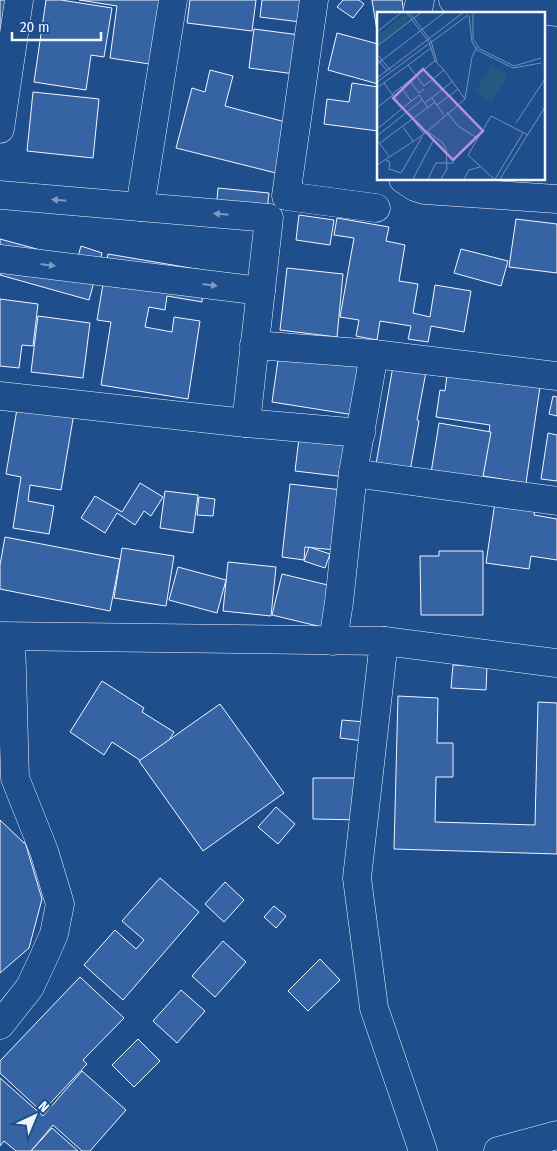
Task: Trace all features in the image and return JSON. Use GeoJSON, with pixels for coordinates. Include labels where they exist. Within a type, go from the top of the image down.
{"type":"FeatureCollection","features":[{"type":"Feature","properties":{"kind":"street"},"geometry":{"type":"LineString","coordinates":[[0,129],[19,0]]}},
{"type":"Feature","properties":{"kind":"street"},"geometry":{"type":"LineString","coordinates":[[140,207],[173,0]]}},
{"type":"Feature","properties":{"kind":"street"},"geometry":{"type":"LineString","coordinates":[[314,0],[286,196],[376,208]]}},
{"type":"Feature","properties":{"kind":"street"},"geometry":{"type":"LineString","coordinates":[[453,0],[557,12]]}},
{"type":"Feature","properties":{"kind":"street"},"geometry":{"type":"LineString","coordinates":[[405,180],[415,187],[424,190],[557,198]]}},
{"type":"Feature","properties":{"kind":"street"},"geometry":{"type":"LineString","coordinates":[[0,195],[269,218],[246,423]]}},
{"type":"Feature","properties":{"kind":"street"},"geometry":{"type":"LineString","coordinates":[[0,259],[261,291]]}},
{"type":"Feature","properties":{"kind":"street"},"geometry":{"type":"LineString","coordinates":[[254,345],[374,354],[557,376]]}},
{"type":"Feature","properties":{"kind":"street"},"geometry":{"type":"LineString","coordinates":[[333,641],[353,472],[374,354]]}},
{"type":"Feature","properties":{"kind":"street"},"geometry":{"type":"LineString","coordinates":[[0,396],[246,423],[361,433]]}},
{"type":"Feature","properties":{"kind":"street"},"geometry":{"type":"LineString","coordinates":[[353,472],[557,501]]}},
{"type":"Feature","properties":{"kind":"street"},"geometry":{"type":"LineString","coordinates":[[0,1025],[30,987],[54,934],[60,904],[44,851],[7,782],[5,637],[384,641],[557,663]]}},
{"type":"Feature","properties":{"kind":"street"},"geometry":{"type":"LineString","coordinates":[[384,641],[357,878],[374,1008],[424,1151]]}},
{"type":"Feature","properties":{"kind":"street"},"geometry":{"type":"LineString","coordinates":[[498,1151],[557,1135]]}},
{"type":"Feature","properties":{"kind":"building"},"geometry":{"type":"Polygon","coordinates":[[[0,0],[14,0],[0,41],[0,0]]]}},
{"type":"Feature","properties":{"kind":"building"},"geometry":{"type":"Polygon","coordinates":[[[46,0],[61,0],[112,8],[104,57],[91,55],[86,90],[34,82],[46,0]]]}},
{"type":"Feature","properties":{"kind":"building"},"geometry":{"type":"Polygon","coordinates":[[[79,0],[179,0],[169,67],[110,58],[117,6],[79,0]]]}},
{"type":"Feature","properties":{"kind":"building"},"geometry":{"type":"Polygon","coordinates":[[[190,0],[256,0],[252,31],[187,23],[190,0]]]}},
{"type":"Feature","properties":{"kind":"building"},"geometry":{"type":"Polygon","coordinates":[[[262,0],[319,0],[317,24],[260,17],[262,0]]]}},
{"type":"Feature","properties":{"kind":"building"},"geometry":{"type":"Polygon","coordinates":[[[343,0],[359,0],[364,4],[353,18],[337,7],[343,0]]]}},
{"type":"Feature","properties":{"kind":"building"},"geometry":{"type":"Polygon","coordinates":[[[372,0],[402,0],[404,12],[377,12],[377,31],[372,0]]]}},
{"type":"Feature","properties":{"kind":"building"},"geometry":{"type":"Polygon","coordinates":[[[254,29],[315,37],[310,76],[249,68],[254,29]]]}},
{"type":"Feature","properties":{"kind":"building"},"geometry":{"type":"Polygon","coordinates":[[[337,33],[377,44],[377,84],[328,70],[337,33]]]}},
{"type":"Feature","properties":{"kind":"building"},"geometry":{"type":"Polygon","coordinates":[[[210,70],[233,76],[225,106],[308,128],[296,178],[176,148],[192,88],[205,92],[210,70]]]}},
{"type":"Feature","properties":{"kind":"building"},"geometry":{"type":"Polygon","coordinates":[[[352,83],[377,87],[377,131],[324,124],[327,99],[349,102],[352,83]]]}},
{"type":"Feature","properties":{"kind":"building"},"geometry":{"type":"Polygon","coordinates":[[[33,92],[99,99],[93,158],[27,151],[33,92]]]}},
{"type":"Feature","properties":{"kind":"building"},"geometry":{"type":"Polygon","coordinates":[[[218,188],[269,193],[265,228],[215,223],[218,188]]]}},
{"type":"Feature","properties":{"kind":"building"},"geometry":{"type":"Polygon","coordinates":[[[299,215],[334,220],[330,245],[296,240],[299,215]]]}},
{"type":"Feature","properties":{"kind":"building"},"geometry":{"type":"Polygon","coordinates":[[[337,218],[389,227],[386,241],[405,245],[399,281],[418,284],[413,313],[430,317],[435,285],[471,291],[464,332],[431,326],[428,342],[408,339],[411,326],[380,321],[377,340],[356,336],[359,320],[340,317],[354,238],[334,235],[337,218]]]}},
{"type":"Feature","properties":{"kind":"building"},"geometry":{"type":"Polygon","coordinates":[[[516,219],[557,224],[557,273],[509,267],[516,219]]]}},
{"type":"Feature","properties":{"kind":"building"},"geometry":{"type":"Polygon","coordinates":[[[0,239],[77,260],[81,246],[102,253],[89,300],[0,275],[0,239]]]}},
{"type":"Feature","properties":{"kind":"building"},"geometry":{"type":"Polygon","coordinates":[[[461,249],[508,261],[501,286],[454,273],[461,249]]]}},
{"type":"Feature","properties":{"kind":"building"},"geometry":{"type":"Polygon","coordinates":[[[108,254],[243,277],[203,290],[202,302],[167,296],[165,310],[149,307],[145,327],[172,332],[174,317],[200,321],[188,399],[101,385],[111,322],[97,320],[108,254]]]}},
{"type":"Feature","properties":{"kind":"building"},"geometry":{"type":"Polygon","coordinates":[[[287,268],[343,274],[337,337],[280,330],[287,268]]]}},
{"type":"Feature","properties":{"kind":"building"},"geometry":{"type":"Polygon","coordinates":[[[0,299],[38,304],[33,346],[22,345],[19,368],[0,366],[0,299]]]}},
{"type":"Feature","properties":{"kind":"building"},"geometry":{"type":"Polygon","coordinates":[[[38,316],[90,323],[83,378],[31,372],[38,316]]]}},
{"type":"Feature","properties":{"kind":"building"},"geometry":{"type":"Polygon","coordinates":[[[280,346],[362,359],[354,415],[272,402],[280,346]]]}},
{"type":"Feature","properties":{"kind":"building"},"geometry":{"type":"Polygon","coordinates":[[[393,366],[426,372],[409,477],[375,470],[393,366]]]}},
{"type":"Feature","properties":{"kind":"building"},"geometry":{"type":"Polygon","coordinates":[[[448,367],[541,380],[526,483],[483,476],[490,425],[436,417],[440,390],[445,391],[448,367]]]}},
{"type":"Feature","properties":{"kind":"building"},"geometry":{"type":"Polygon","coordinates":[[[553,396],[557,397],[557,416],[549,414],[553,396]]]}},
{"type":"Feature","properties":{"kind":"building"},"geometry":{"type":"Polygon","coordinates":[[[18,403],[74,413],[61,490],[30,485],[28,501],[54,506],[49,534],[13,528],[21,477],[6,474],[18,403]]]}},
{"type":"Feature","properties":{"kind":"building"},"geometry":{"type":"Polygon","coordinates":[[[439,423],[491,432],[481,488],[430,479],[439,423]]]}},
{"type":"Feature","properties":{"kind":"building"},"geometry":{"type":"Polygon","coordinates":[[[300,430],[350,436],[346,477],[295,471],[300,430]]]}},
{"type":"Feature","properties":{"kind":"building"},"geometry":{"type":"Polygon","coordinates":[[[548,433],[557,435],[557,481],[541,479],[548,433]]]}},
{"type":"Feature","properties":{"kind":"building"},"geometry":{"type":"Polygon","coordinates":[[[140,483],[163,497],[151,516],[144,511],[135,525],[117,513],[105,533],[81,518],[95,496],[122,512],[140,483]]]}},
{"type":"Feature","properties":{"kind":"building"},"geometry":{"type":"Polygon","coordinates":[[[290,484],[342,490],[335,550],[305,547],[304,560],[282,557],[290,484]]]}},
{"type":"Feature","properties":{"kind":"building"},"geometry":{"type":"Polygon","coordinates":[[[165,491],[198,495],[193,533],[160,528],[165,491]]]}},
{"type":"Feature","properties":{"kind":"building"},"geometry":{"type":"Polygon","coordinates":[[[199,497],[215,499],[213,516],[197,515],[199,497]]]}},
{"type":"Feature","properties":{"kind":"building"},"geometry":{"type":"Polygon","coordinates":[[[495,502],[535,508],[534,515],[557,519],[557,560],[531,556],[529,569],[486,563],[495,502]]]}},
{"type":"Feature","properties":{"kind":"building"},"geometry":{"type":"Polygon","coordinates":[[[5,537],[120,559],[110,611],[0,589],[0,565],[5,537]]]}},
{"type":"Feature","properties":{"kind":"building"},"geometry":{"type":"Polygon","coordinates":[[[309,547],[330,554],[325,568],[304,561],[309,547]]]}},
{"type":"Feature","properties":{"kind":"building"},"geometry":{"type":"Polygon","coordinates":[[[122,548],[174,556],[166,606],[114,598],[122,548]]]}},
{"type":"Feature","properties":{"kind":"building"},"geometry":{"type":"Polygon","coordinates":[[[439,551],[483,551],[483,615],[421,615],[420,556],[439,556],[439,551]]]}},
{"type":"Feature","properties":{"kind":"building"},"geometry":{"type":"Polygon","coordinates":[[[228,562],[276,567],[271,616],[223,611],[228,562]]]}},
{"type":"Feature","properties":{"kind":"building"},"geometry":{"type":"Polygon","coordinates":[[[178,567],[226,580],[217,613],[169,600],[178,567]]]}},
{"type":"Feature","properties":{"kind":"building"},"geometry":{"type":"Polygon","coordinates":[[[282,574],[336,587],[326,628],[272,615],[282,574]]]}},
{"type":"Feature","properties":{"kind":"building"},"geometry":{"type":"Polygon","coordinates":[[[453,665],[487,667],[486,690],[451,688],[453,665]]]}},
{"type":"Feature","properties":{"kind":"building"},"geometry":{"type":"Polygon","coordinates":[[[102,681],[144,708],[142,712],[174,732],[152,768],[112,742],[104,755],[70,732],[102,681]]]}},
{"type":"Feature","properties":{"kind":"building"},"geometry":{"type":"Polygon","coordinates":[[[398,696],[438,698],[437,743],[453,743],[453,777],[436,777],[435,822],[535,825],[538,702],[557,703],[557,854],[394,849],[398,696]]]}},
{"type":"Feature","properties":{"kind":"building"},"geometry":{"type":"Polygon","coordinates":[[[220,704],[284,793],[203,851],[139,761],[220,704]]]}},
{"type":"Feature","properties":{"kind":"building"},"geometry":{"type":"Polygon","coordinates":[[[342,720],[365,722],[364,741],[340,738],[342,720]]]}},
{"type":"Feature","properties":{"kind":"building"},"geometry":{"type":"Polygon","coordinates":[[[313,778],[363,778],[363,820],[313,819],[313,778]]]}},
{"type":"Feature","properties":{"kind":"building"},"geometry":{"type":"Polygon","coordinates":[[[276,807],[295,824],[278,844],[258,827],[276,807]]]}},
{"type":"Feature","properties":{"kind":"building"},"geometry":{"type":"Polygon","coordinates":[[[0,820],[25,842],[42,899],[29,948],[0,973],[0,820]]]}},
{"type":"Feature","properties":{"kind":"building"},"geometry":{"type":"Polygon","coordinates":[[[160,878],[199,912],[123,1000],[84,965],[115,930],[136,949],[144,940],[122,921],[160,878]]]}},
{"type":"Feature","properties":{"kind":"building"},"geometry":{"type":"Polygon","coordinates":[[[225,882],[244,900],[224,922],[205,904],[225,882]]]}},
{"type":"Feature","properties":{"kind":"building"},"geometry":{"type":"Polygon","coordinates":[[[274,906],[286,916],[276,928],[264,917],[274,906]]]}},
{"type":"Feature","properties":{"kind":"building"},"geometry":{"type":"Polygon","coordinates":[[[223,941],[246,962],[215,997],[192,976],[223,941]]]}},
{"type":"Feature","properties":{"kind":"building"},"geometry":{"type":"Polygon","coordinates":[[[320,959],[340,980],[308,1011],[288,991],[320,959]]]}},
{"type":"Feature","properties":{"kind":"building"},"geometry":{"type":"Polygon","coordinates":[[[80,977],[124,1018],[83,1060],[87,1064],[42,1112],[0,1073],[0,1061],[80,977]]]}},
{"type":"Feature","properties":{"kind":"building"},"geometry":{"type":"Polygon","coordinates":[[[181,990],[205,1011],[177,1043],[153,1021],[181,990]]]}},
{"type":"Feature","properties":{"kind":"building"},"geometry":{"type":"Polygon","coordinates":[[[138,1039],[160,1061],[134,1087],[112,1065],[138,1039]]]}},
{"type":"Feature","properties":{"kind":"building"},"geometry":{"type":"Polygon","coordinates":[[[82,1071],[126,1110],[90,1151],[82,1151],[53,1125],[31,1151],[16,1151],[4,1141],[0,1146],[0,1078],[43,1116],[82,1071]]]}},
{"type":"Feature","properties":{"kind":"building"},"geometry":{"type":"Polygon","coordinates":[[[52,1128],[78,1151],[31,1151],[52,1128]]]}}]}
